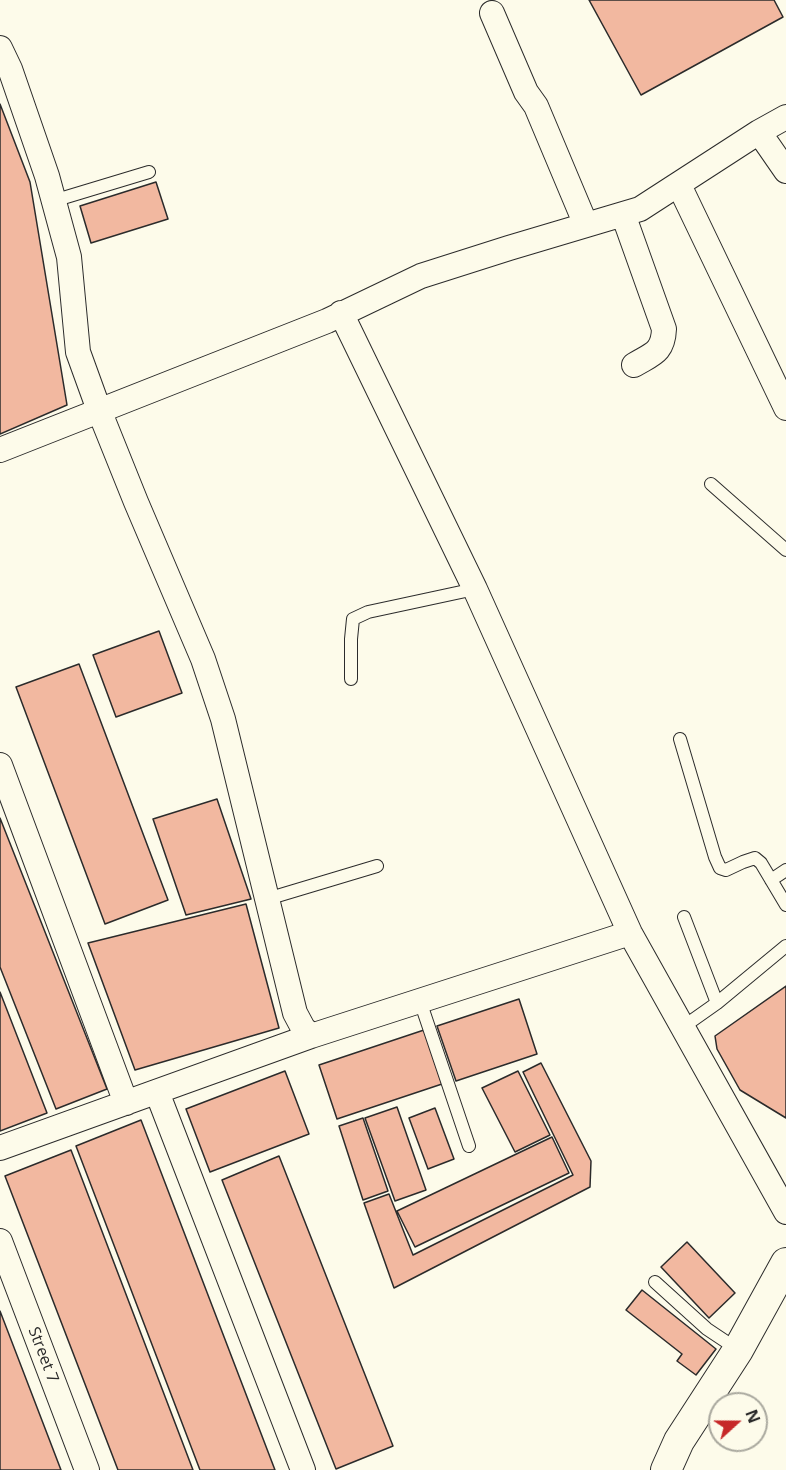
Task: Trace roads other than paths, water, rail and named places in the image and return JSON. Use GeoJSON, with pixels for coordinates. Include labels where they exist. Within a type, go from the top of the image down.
{"type":"FeatureCollection","features":[{"type":"Feature","properties":{"kind":"street"},"geometry":{"type":"LineString","coordinates":[[492,13],[526,92],[536,106],[586,225]]}},
{"type":"Feature","properties":{"kind":"street"},"geometry":{"type":"LineString","coordinates":[[0,48],[47,176],[69,257],[78,352],[136,502],[203,659],[223,719],[295,1013],[303,1028],[311,1036]]}},
{"type":"Feature","properties":{"kind":"street"},"geometry":{"type":"LineString","coordinates":[[0,450],[327,321],[421,276],[640,209],[786,117]]}},
{"type":"Feature","properties":{"kind":"street"},"geometry":{"type":"LineString","coordinates":[[759,132],[786,171]]}},
{"type":"Feature","properties":{"kind":"street"},"geometry":{"type":"LineString","coordinates":[[679,185],[786,408]]}},
{"type":"Feature","properties":{"kind":"street"},"geometry":{"type":"LineString","coordinates":[[623,214],[664,329],[664,341],[658,352],[633,365]]}},
{"type":"Feature","properties":{"kind":"street"},"geometry":{"type":"LineString","coordinates":[[341,314],[475,589],[630,933],[786,1212]]}},
{"type":"Feature","properties":{"kind":"street"},"geometry":{"type":"LineString","coordinates":[[0,765],[126,1103]]}},
{"type":"Feature","properties":{"kind":"street"},"geometry":{"type":"LineString","coordinates":[[0,1148],[311,1036],[630,933]]}},
{"type":"Feature","properties":{"kind":"street"},"geometry":{"type":"LineString","coordinates":[[157,1092],[303,1470]]}},
{"type":"Feature","properties":{"kind":"street","name":"Street 7"},"geometry":{"type":"LineString","coordinates":[[0,1241],[87,1470]]}},
{"type":"Feature","properties":{"kind":"street"},"geometry":{"type":"LineString","coordinates":[[666,1470],[679,1441],[738,1350],[786,1263]]}},
{"type":"Feature","properties":{"kind":"lane"},"geometry":{"type":"LineString","coordinates":[[53,201],[149,172]]}},
{"type":"Feature","properties":{"kind":"lane"},"geometry":{"type":"LineString","coordinates":[[711,484],[786,550]]}},
{"type":"Feature","properties":{"kind":"lane"},"geometry":{"type":"LineString","coordinates":[[351,679],[353,619],[368,612],[475,589]]}},
{"type":"Feature","properties":{"kind":"lane"},"geometry":{"type":"LineString","coordinates":[[680,739],[720,868],[726,870],[755,858],[761,863],[786,905]]}},
{"type":"Feature","properties":{"kind":"lane"},"geometry":{"type":"LineString","coordinates":[[267,898],[377,866]]}},
{"type":"Feature","properties":{"kind":"lane"},"geometry":{"type":"LineString","coordinates":[[771,880],[786,870]]}},
{"type":"Feature","properties":{"kind":"lane"},"geometry":{"type":"LineString","coordinates":[[684,917],[717,1003]]}},
{"type":"Feature","properties":{"kind":"lane"},"geometry":{"type":"LineString","coordinates":[[683,1027],[717,1003],[786,946]]}},
{"type":"Feature","properties":{"kind":"lane"},"geometry":{"type":"LineString","coordinates":[[420,1001],[469,1146]]}},
{"type":"Feature","properties":{"kind":"lane"},"geometry":{"type":"LineString","coordinates":[[655,1282],[707,1329],[738,1350]]}}]}
